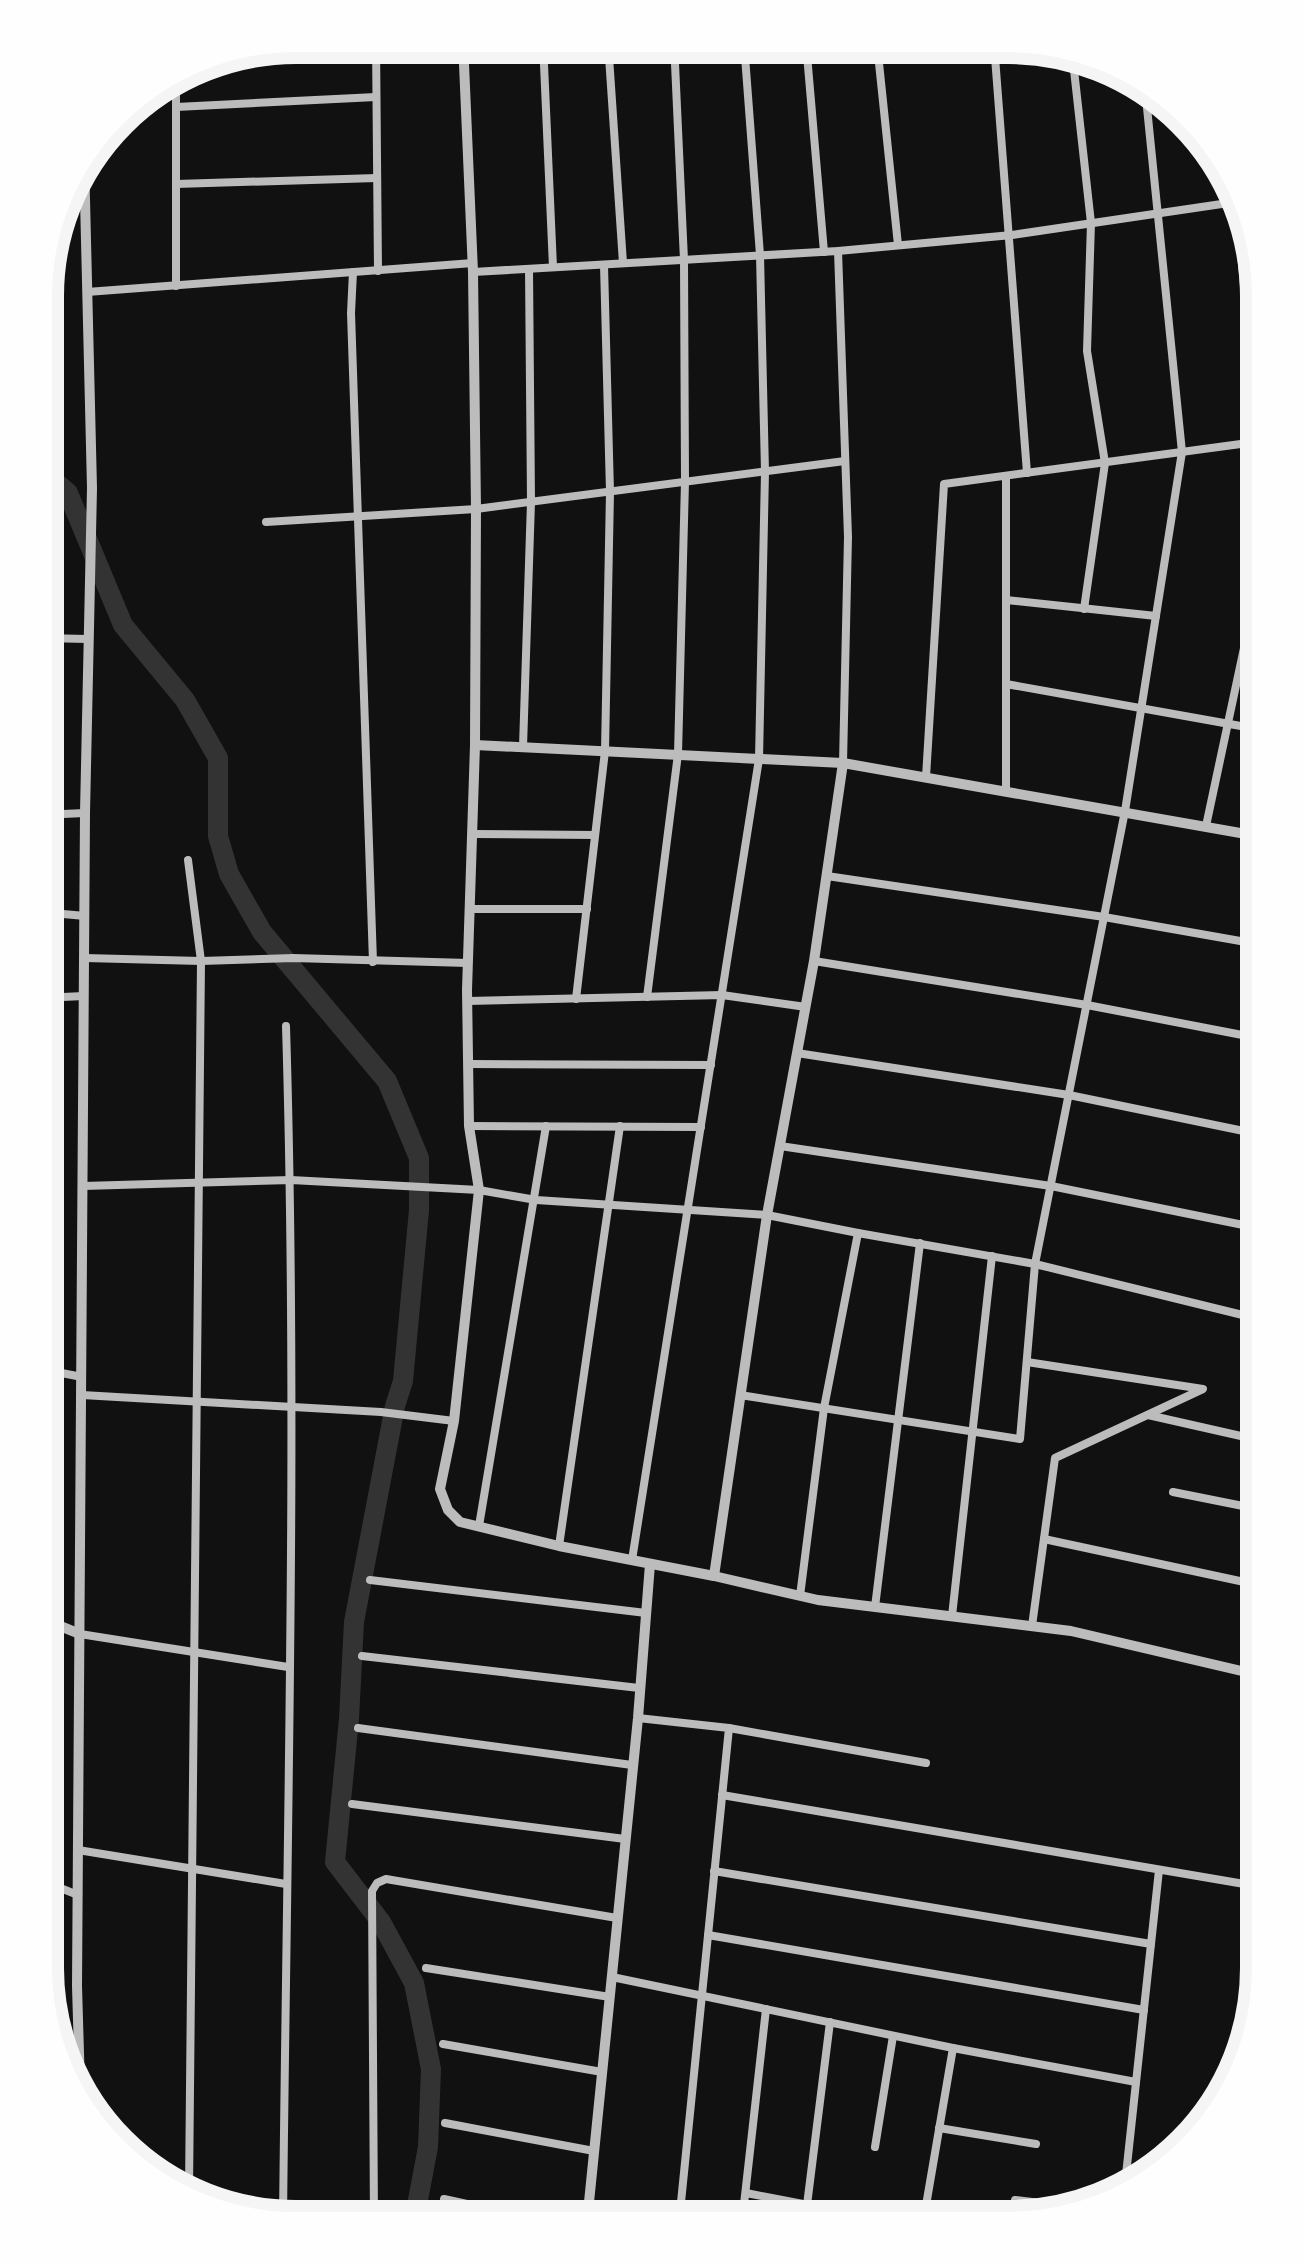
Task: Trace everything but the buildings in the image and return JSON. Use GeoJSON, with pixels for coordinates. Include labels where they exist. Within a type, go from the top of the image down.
{"type":"FeatureCollection","features":[{"type":"Feature","properties":{"kind":"street"},"geometry":{"type":"LineString","coordinates":[[376,58],[378,271]]}},
{"type":"Feature","properties":{"kind":"street"},"geometry":{"type":"LineString","coordinates":[[464,58],[473,268],[476,509],[468,1064],[469,1126],[478,1190],[454,1421],[440,1489],[448,1510],[460,1522],[558,1546],[800,1596],[1071,1631],[1245,1672]]}},
{"type":"Feature","properties":{"kind":"street"},"geometry":{"type":"LineString","coordinates":[[543,58],[553,268]]}},
{"type":"Feature","properties":{"kind":"street"},"geometry":{"type":"LineString","coordinates":[[609,58],[623,263]]}},
{"type":"Feature","properties":{"kind":"street"},"geometry":{"type":"LineString","coordinates":[[647,996],[678,754],[685,482],[684,260],[675,58]]}},
{"type":"Feature","properties":{"kind":"street"},"geometry":{"type":"LineString","coordinates":[[632,1560],[759,759],[765,472],[760,256],[745,58]]}},
{"type":"Feature","properties":{"kind":"street"},"geometry":{"type":"LineString","coordinates":[[807,58],[824,252]]}},
{"type":"Feature","properties":{"kind":"street"},"geometry":{"type":"LineString","coordinates":[[878,58],[898,245]]}},
{"type":"Feature","properties":{"kind":"street"},"geometry":{"type":"LineString","coordinates":[[995,58],[1027,473]]}},
{"type":"Feature","properties":{"kind":"street"},"geometry":{"type":"LineString","coordinates":[[1074,67],[1091,223],[1088,351],[1104,462],[1084,609]]}},
{"type":"Feature","properties":{"kind":"street"},"geometry":{"type":"LineString","coordinates":[[176,89],[176,286]]}},
{"type":"Feature","properties":{"kind":"street"},"geometry":{"type":"LineString","coordinates":[[176,107],[376,97]]}},
{"type":"Feature","properties":{"kind":"street"},"geometry":{"type":"LineString","coordinates":[[740,1396],[1020,1439],[1035,1264],[1126,811],[1182,452],[1147,103]]}},
{"type":"Feature","properties":{"kind":"street"},"geometry":{"type":"LineString","coordinates":[[176,184],[377,178]]}},
{"type":"Feature","properties":{"kind":"street"},"geometry":{"type":"LineString","coordinates":[[79,2066],[76,1986],[85,813],[92,488],[84,186]]}},
{"type":"Feature","properties":{"kind":"street"},"geometry":{"type":"LineString","coordinates":[[86,292],[353,272],[553,268],[838,251],[1009,235],[1225,200]]}},
{"type":"Feature","properties":{"kind":"street"},"geometry":{"type":"LineString","coordinates":[[714,1576],[767,1214],[814,961],[843,764],[848,537],[838,251]]}},
{"type":"Feature","properties":{"kind":"street"},"geometry":{"type":"LineString","coordinates":[[576,998],[605,751],[610,492],[604,264]]}},
{"type":"Feature","properties":{"kind":"street"},"geometry":{"type":"LineString","coordinates":[[523,747],[532,502],[529,269]]}},
{"type":"Feature","properties":{"kind":"street"},"geometry":{"type":"LineString","coordinates":[[353,272],[351,313],[373,962]]}},
{"type":"Feature","properties":{"kind":"street"},"geometry":{"type":"LineString","coordinates":[[926,777],[944,484],[1246,444]]}},
{"type":"Feature","properties":{"kind":"street"},"geometry":{"type":"LineString","coordinates":[[266,522],[476,509],[845,461]]}},
{"type":"Feature","properties":{"kind":"street"},"geometry":{"type":"LineString","coordinates":[[1006,476],[1006,791]]}},
{"type":"Feature","properties":{"kind":"street"},"geometry":{"type":"LineString","coordinates":[[1006,600],[1156,616]]}},
{"type":"Feature","properties":{"kind":"street"},"geometry":{"type":"LineString","coordinates":[[1206,826],[1246,635]]}},
{"type":"Feature","properties":{"kind":"street"},"geometry":{"type":"LineString","coordinates":[[58,639],[88,640]]}},
{"type":"Feature","properties":{"kind":"street"},"geometry":{"type":"LineString","coordinates":[[1006,684],[1246,727]]}},
{"type":"Feature","properties":{"kind":"street"},"geometry":{"type":"LineString","coordinates":[[475,744],[843,764],[1246,834]]}},
{"type":"Feature","properties":{"kind":"street"},"geometry":{"type":"LineString","coordinates":[[58,814],[85,813]]}},
{"type":"Feature","properties":{"kind":"street"},"geometry":{"type":"LineString","coordinates":[[472,834],[595,835]]}},
{"type":"Feature","properties":{"kind":"street"},"geometry":{"type":"LineString","coordinates":[[188,860],[201,960],[189,2180]]}},
{"type":"Feature","properties":{"kind":"street"},"geometry":{"type":"LineString","coordinates":[[827,876],[1246,942]]}},
{"type":"Feature","properties":{"kind":"street"},"geometry":{"type":"LineString","coordinates":[[470,909],[587,908]]}},
{"type":"Feature","properties":{"kind":"street"},"geometry":{"type":"LineString","coordinates":[[58,914],[85,916]]}},
{"type":"Feature","properties":{"kind":"street"},"geometry":{"type":"LineString","coordinates":[[84,958],[468,963]]}},
{"type":"Feature","properties":{"kind":"street"},"geometry":{"type":"LineString","coordinates":[[814,961],[1246,1036]]}},
{"type":"Feature","properties":{"kind":"street"},"geometry":{"type":"LineString","coordinates":[[468,1001],[722,995],[806,1007]]}},
{"type":"Feature","properties":{"kind":"street"},"geometry":{"type":"LineString","coordinates":[[58,997],[84,996]]}},
{"type":"Feature","properties":{"kind":"street"},"geometry":{"type":"LineString","coordinates":[[284,2205],[291,1408],[286,1026]]}},
{"type":"Feature","properties":{"kind":"street"},"geometry":{"type":"LineString","coordinates":[[797,1053],[1069,1095],[1246,1132]]}},
{"type":"Feature","properties":{"kind":"street"},"geometry":{"type":"LineString","coordinates":[[468,1064],[711,1065]]}},
{"type":"Feature","properties":{"kind":"street"},"geometry":{"type":"LineString","coordinates":[[469,1126],[701,1127]]}},
{"type":"Feature","properties":{"kind":"street"},"geometry":{"type":"LineString","coordinates":[[480,1526],[546,1126]]}},
{"type":"Feature","properties":{"kind":"street"},"geometry":{"type":"LineString","coordinates":[[558,1546],[620,1126]]}},
{"type":"Feature","properties":{"kind":"street"},"geometry":{"type":"LineString","coordinates":[[780,1146],[1051,1186],[1245,1225]]}},
{"type":"Feature","properties":{"kind":"street"},"geometry":{"type":"LineString","coordinates":[[84,1186],[291,1180],[478,1190],[536,1200],[767,1214],[1035,1264],[1245,1316]]}},
{"type":"Feature","properties":{"kind":"street"},"geometry":{"type":"LineString","coordinates":[[800,1596],[824,1408],[858,1234]]}},
{"type":"Feature","properties":{"kind":"street"},"geometry":{"type":"LineString","coordinates":[[875,1607],[920,1243]]}},
{"type":"Feature","properties":{"kind":"street"},"geometry":{"type":"LineString","coordinates":[[952,1616],[992,1256]]}},
{"type":"Feature","properties":{"kind":"street"},"geometry":{"type":"LineString","coordinates":[[1026,1362],[1203,1389],[1055,1458],[1032,1626]]}},
{"type":"Feature","properties":{"kind":"street"},"geometry":{"type":"LineString","coordinates":[[58,1372],[82,1378]]}},
{"type":"Feature","properties":{"kind":"street"},"geometry":{"type":"LineString","coordinates":[[82,1395],[382,1412],[454,1421]]}},
{"type":"Feature","properties":{"kind":"street"},"geometry":{"type":"LineString","coordinates":[[1148,1415],[1245,1436]]}},
{"type":"Feature","properties":{"kind":"street"},"geometry":{"type":"LineString","coordinates":[[1173,1492],[1245,1507]]}},
{"type":"Feature","properties":{"kind":"street"},"geometry":{"type":"LineString","coordinates":[[1044,1538],[1245,1582]]}},
{"type":"Feature","properties":{"kind":"street"},"geometry":{"type":"LineString","coordinates":[[589,2206],[650,1564]]}},
{"type":"Feature","properties":{"kind":"street"},"geometry":{"type":"LineString","coordinates":[[370,1580],[646,1614]]}},
{"type":"Feature","properties":{"kind":"street"},"geometry":{"type":"LineString","coordinates":[[58,1625],[80,1634],[288,1667]]}},
{"type":"Feature","properties":{"kind":"street"},"geometry":{"type":"LineString","coordinates":[[362,1656],[639,1688]]}},
{"type":"Feature","properties":{"kind":"street"},"geometry":{"type":"LineString","coordinates":[[638,1718],[729,1728],[926,1762]]}},
{"type":"Feature","properties":{"kind":"street"},"geometry":{"type":"LineString","coordinates":[[358,1728],[632,1765]]}},
{"type":"Feature","properties":{"kind":"street"},"geometry":{"type":"LineString","coordinates":[[680,2206],[729,1728]]}},
{"type":"Feature","properties":{"kind":"street"},"geometry":{"type":"LineString","coordinates":[[722,1795],[1245,1884]]}},
{"type":"Feature","properties":{"kind":"street"},"geometry":{"type":"LineString","coordinates":[[352,1804],[625,1838]]}},
{"type":"Feature","properties":{"kind":"street"},"geometry":{"type":"LineString","coordinates":[[78,1850],[286,1884]]}},
{"type":"Feature","properties":{"kind":"street"},"geometry":{"type":"LineString","coordinates":[[714,1870],[1151,1944]]}},
{"type":"Feature","properties":{"kind":"street"},"geometry":{"type":"LineString","coordinates":[[1126,2173],[1158,1870]]}},
{"type":"Feature","properties":{"kind":"street"},"geometry":{"type":"LineString","coordinates":[[374,2206],[372,1891],[377,1883],[386,1879],[618,1918]]}},
{"type":"Feature","properties":{"kind":"street"},"geometry":{"type":"LineString","coordinates":[[58,1887],[78,1895]]}},
{"type":"Feature","properties":{"kind":"street"},"geometry":{"type":"LineString","coordinates":[[708,1934],[1144,2010]]}},
{"type":"Feature","properties":{"kind":"street"},"geometry":{"type":"LineString","coordinates":[[426,1968],[610,1996]]}},
{"type":"Feature","properties":{"kind":"street"},"geometry":{"type":"LineString","coordinates":[[612,1977],[1136,2082]]}},
{"type":"Feature","properties":{"kind":"street"},"geometry":{"type":"LineString","coordinates":[[744,2206],[766,2009]]}},
{"type":"Feature","properties":{"kind":"street"},"geometry":{"type":"LineString","coordinates":[[807,2204],[830,2022]]}},
{"type":"Feature","properties":{"kind":"street"},"geometry":{"type":"LineString","coordinates":[[875,2147],[892,2036]]}},
{"type":"Feature","properties":{"kind":"street"},"geometry":{"type":"LineString","coordinates":[[443,2044],[602,2072]]}},
{"type":"Feature","properties":{"kind":"street"},"geometry":{"type":"LineString","coordinates":[[926,2206],[953,2048]]}},
{"type":"Feature","properties":{"kind":"street"},"geometry":{"type":"LineString","coordinates":[[445,2123],[594,2151]]}},
{"type":"Feature","properties":{"kind":"street"},"geometry":{"type":"LineString","coordinates":[[939,2128],[1036,2144]]}},
{"type":"Feature","properties":{"kind":"street"},"geometry":{"type":"LineString","coordinates":[[746,2193],[817,2206]]}},
{"type":"Feature","properties":{"kind":"street"},"geometry":{"type":"LineString","coordinates":[[444,2199],[476,2206]]}},
{"type":"Feature","properties":{"kind":"street"},"geometry":{"type":"LineString","coordinates":[[1015,2200],[1041,2203]]}},
{"type":"Feature","properties":{"kind":"waterway"},"geometry":{"type":"LineString","coordinates":[[58,485],[68,493],[123,625],[185,700],[218,758],[218,836],[229,874],[262,932],[387,1081],[419,1158],[419,1210],[403,1381],[354,1622],[335,1862],[381,1922],[414,1983],[431,2069],[428,2147],[417,2206]]}}]}
